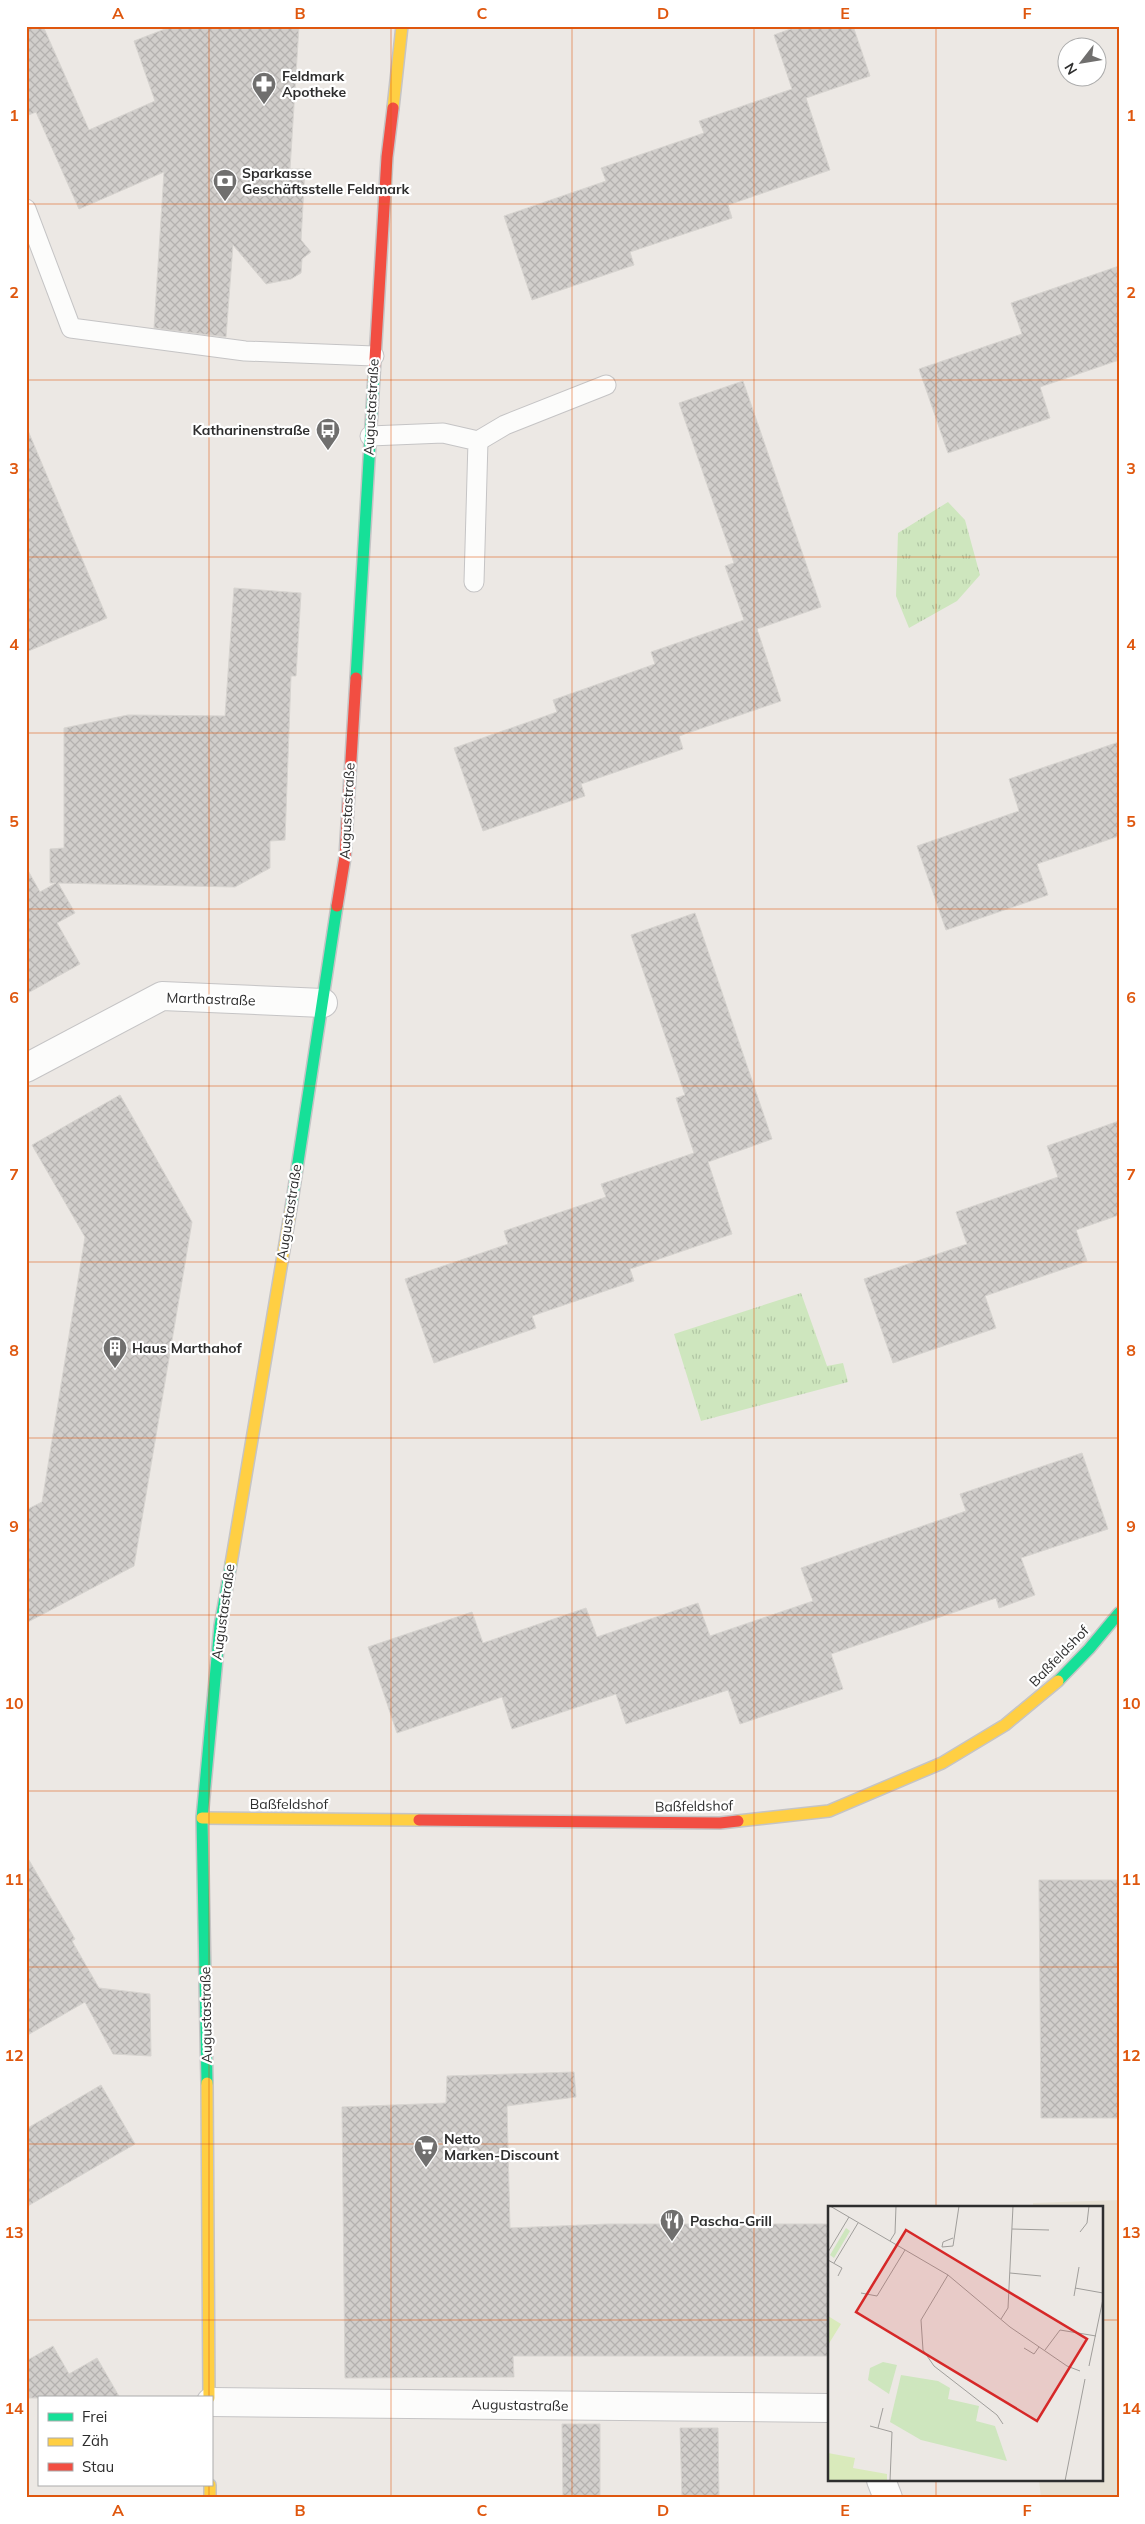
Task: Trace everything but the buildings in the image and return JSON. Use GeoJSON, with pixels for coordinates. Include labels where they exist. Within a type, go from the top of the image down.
{"type":"FeatureCollection","features":[{"type":"Feature","properties":{"kind":"main road","name":"Augustastraße"},"geometry":{"type":"LineString","coordinates":[[209,2396],[202,1818],[220,1626],[323,1003],[345,857],[387,157],[402,26]]}},
{"type":"Feature","properties":{"kind":"main road","name":"Baßfeldshof"},"geometry":{"type":"LineString","coordinates":[[202,1818],[720,1822],[830,1811],[942,1763],[1004,1724],[1047,1692],[1089,1649],[1119,1614]]}},
{"type":"Feature","properties":{"kind":"street","name":"Marthastraße"},"geometry":{"type":"LineString","coordinates":[[26,1068],[162,996],[323,1003]]}},
{"type":"Feature","properties":{"kind":"street","name":"Augustastraße"},"geometry":{"type":"LineString","coordinates":[[212,2402],[828,2408]]}},
{"type":"Feature","properties":{"kind":"street"},"geometry":{"type":"LineString","coordinates":[[882,2482],[888,2498]]}},
{"type":"Feature","properties":{"kind":"lane"},"geometry":{"type":"LineString","coordinates":[[26,209],[71,328],[245,351],[374,356]]}},
{"type":"Feature","properties":{"kind":"lane"},"geometry":{"type":"LineString","coordinates":[[370,436],[444,433],[478,441],[505,425],[606,385]]}},
{"type":"Feature","properties":{"kind":"lane"},"geometry":{"type":"LineString","coordinates":[[474,582],[478,441]]}},
{"type":"Feature","properties":{"kind":"shaded area"},"geometry":{"type":"Polygon","coordinates":[[[1119,2200],[1119,2498],[1041,2498],[1039,2482],[1102,2482],[1102,2206],[1033,2206],[1033,2203],[1119,2200]]]}},
{"type":"Feature","properties":{"kind":"green space"},"geometry":{"type":"Polygon","coordinates":[[[948,502],[965,520],[980,575],[957,601],[909,628],[896,596],[898,533],[948,502]]]}},
{"type":"Feature","properties":{"kind":"green space"},"geometry":{"type":"Polygon","coordinates":[[[801,1293],[827,1366],[843,1363],[848,1382],[701,1421],[674,1334],[801,1293]]]}},
{"type":"Feature","properties":{"kind":"traffic: fast"},"geometry":{"type":"LineString","coordinates":[[356,678],[374,376]]}},
{"type":"Feature","properties":{"kind":"traffic: fast"},"geometry":{"type":"LineString","coordinates":[[291,1208],[337,906]]}},
{"type":"Feature","properties":{"kind":"traffic: fast"},"geometry":{"type":"LineString","coordinates":[[207,2083],[202,1818],[220,1626],[231,1564]]}},
{"type":"Feature","properties":{"kind":"traffic: fast"},"geometry":{"type":"LineString","coordinates":[[1058,1681],[1089,1649],[1119,1613]]}},
{"type":"Feature","properties":{"kind":"traffic: slow"},"geometry":{"type":"LineString","coordinates":[[393,108],[402,26]]}},
{"type":"Feature","properties":{"kind":"traffic: slow"},"geometry":{"type":"LineString","coordinates":[[231,1564],[291,1208]]}},
{"type":"Feature","properties":{"kind":"traffic: slow"},"geometry":{"type":"LineString","coordinates":[[738,1821],[829,1811],[942,1763],[1005,1725],[1058,1681]]}},
{"type":"Feature","properties":{"kind":"traffic: slow"},"geometry":{"type":"LineString","coordinates":[[202,1818],[419,1820]]}},
{"type":"Feature","properties":{"kind":"traffic: slow"},"geometry":{"type":"LineString","coordinates":[[207,2083],[209,2396]]}},
{"type":"Feature","properties":{"kind":"traffic: slow"},"geometry":{"type":"LineString","coordinates":[[210,2486],[210,2498]]}},
{"type":"Feature","properties":{"kind":"traffic: jam"},"geometry":{"type":"LineString","coordinates":[[374,376],[387,157],[393,108]]}},
{"type":"Feature","properties":{"kind":"traffic: jam"},"geometry":{"type":"LineString","coordinates":[[337,906],[345,857],[356,678]]}},
{"type":"Feature","properties":{"kind":"traffic: jam"},"geometry":{"type":"LineString","coordinates":[[419,1820],[720,1823],[738,1821]]}},
{"type":"Feature","properties":{"kind":"place","name":"Feldmark Apotheke"},"geometry":{"type":"Point","coordinates":[264,105]}},
{"type":"Feature","properties":{"kind":"place","name":"Sparkasse Geschäftsstelle Feldmark"},"geometry":{"type":"Point","coordinates":[225,202]}},
{"type":"Feature","properties":{"kind":"place","name":"Katharinenstraße"},"geometry":{"type":"Point","coordinates":[328,451]}},
{"type":"Feature","properties":{"kind":"place","name":"Haus Marthahof"},"geometry":{"type":"Point","coordinates":[115,1369]}},
{"type":"Feature","properties":{"kind":"place","name":"Netto Marken-Discount"},"geometry":{"type":"Point","coordinates":[426,2168]}},
{"type":"Feature","properties":{"kind":"place","name":"Pascha-Grill"},"geometry":{"type":"Point","coordinates":[672,2242]}}]}
